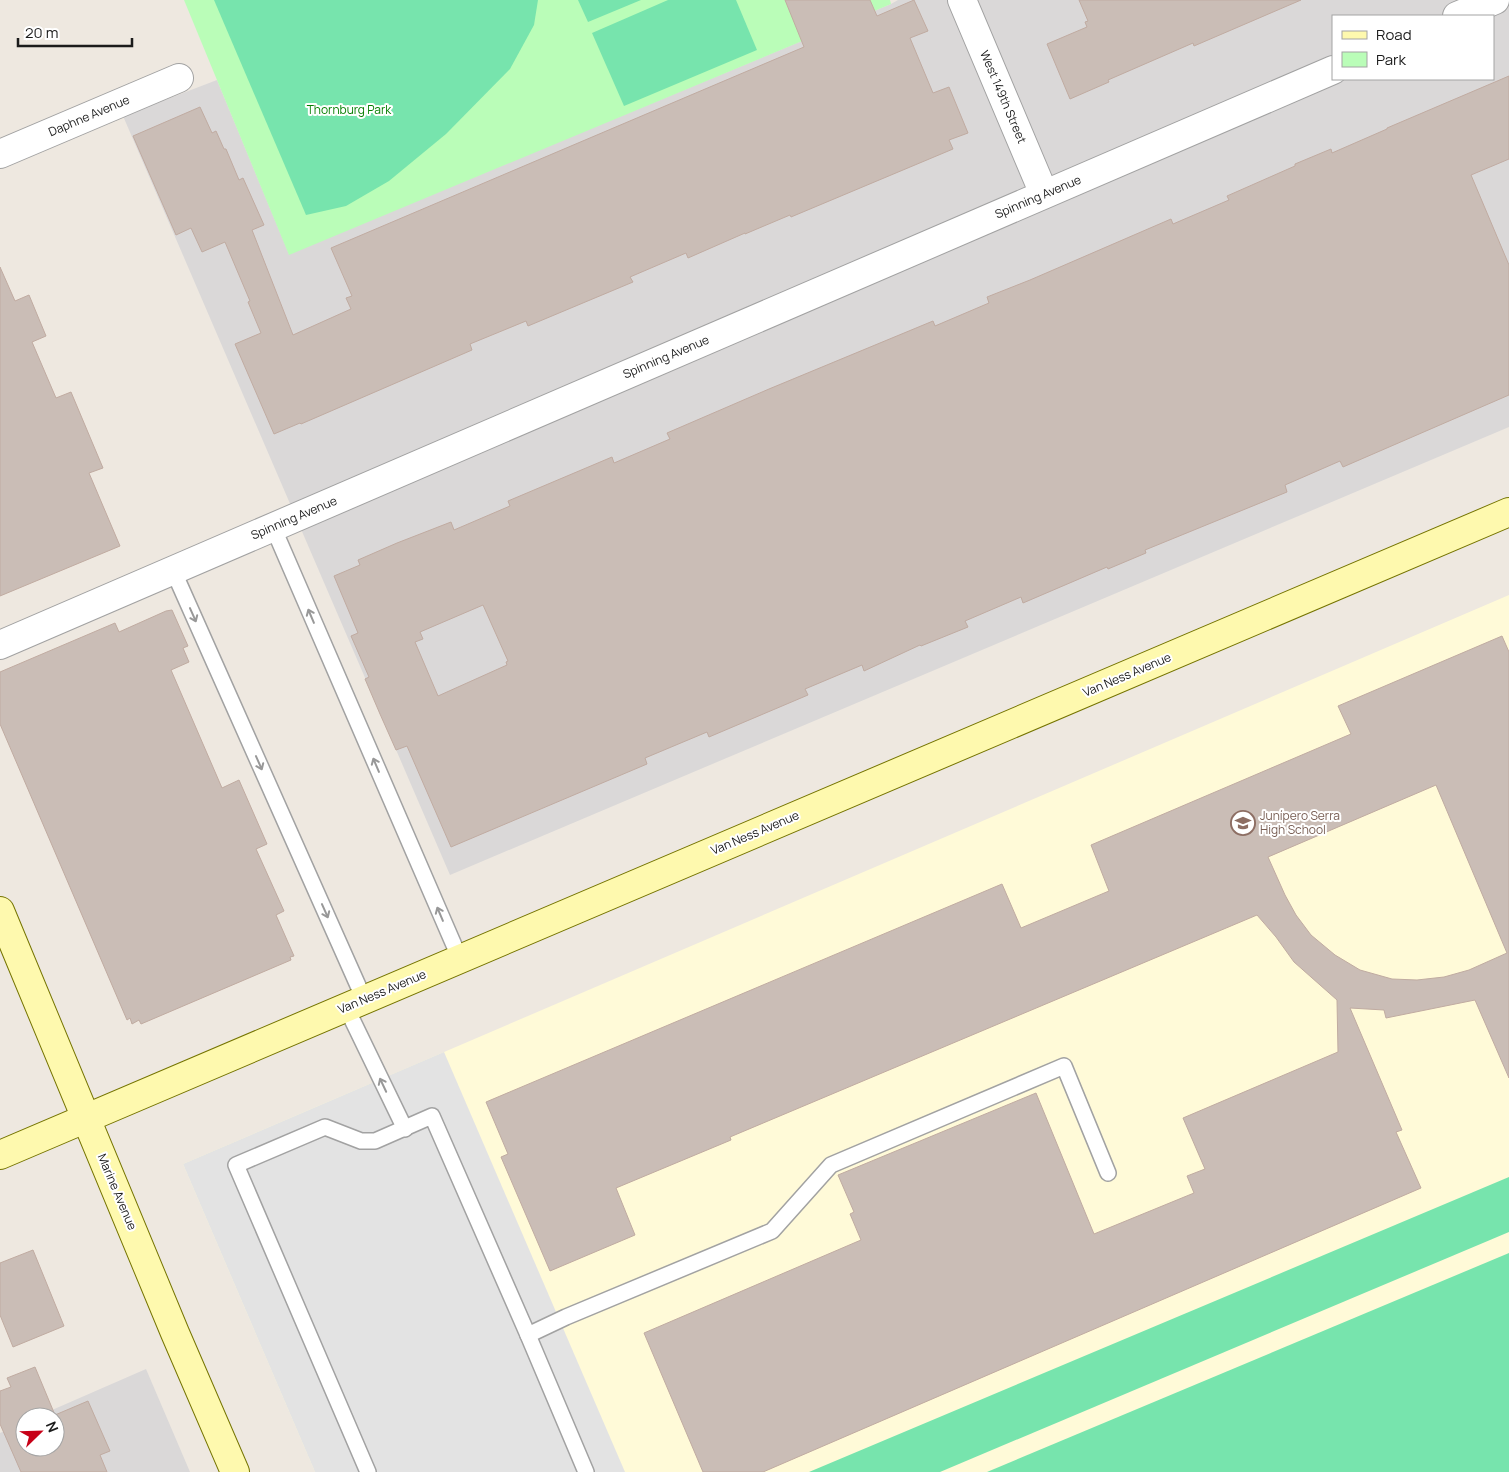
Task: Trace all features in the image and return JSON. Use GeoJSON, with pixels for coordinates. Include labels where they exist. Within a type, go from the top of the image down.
{"type":"FeatureCollection","features":[{"type":"Feature","properties":{"kind":"main road","name":"Van Ness Avenue"},"geometry":{"type":"LineString","coordinates":[[0,1155],[1509,512]]}},
{"type":"Feature","properties":{"kind":"main road","name":"Marine Avenue"},"geometry":{"type":"LineString","coordinates":[[1,919],[234,1472]]}},
{"type":"Feature","properties":{"kind":"street","name":"West 149th Street"},"geometry":{"type":"LineString","coordinates":[[962,0],[1044,194]]}},
{"type":"Feature","properties":{"kind":"street"},"geometry":{"type":"LineString","coordinates":[[1459,15],[1495,0]]}},
{"type":"Feature","properties":{"kind":"street","name":"Spinning Avenue"},"geometry":{"type":"LineString","coordinates":[[0,645],[1332,70]]}},
{"type":"Feature","properties":{"kind":"street","name":"Daphne Avenue"},"geometry":{"type":"LineString","coordinates":[[0,154],[179,78]]}},
{"type":"Feature","properties":{"kind":"lane"},"geometry":{"type":"LineString","coordinates":[[272,527],[460,959]]}},
{"type":"Feature","properties":{"kind":"lane"},"geometry":{"type":"LineString","coordinates":[[173,570],[355,1003],[405,1129]]}},
{"type":"Feature","properties":{"kind":"lane"},"geometry":{"type":"LineString","coordinates":[[528,1335],[566,1317],[772,1231],[832,1165],[1064,1066],[1108,1174]]}},
{"type":"Feature","properties":{"kind":"lane"},"geometry":{"type":"LineString","coordinates":[[368,1472],[236,1165],[325,1127],[361,1141],[375,1141],[432,1116],[586,1472]]}},
{"type":"Feature","properties":{"kind":"shaded area"},"geometry":{"type":"Polygon","coordinates":[[[898,0],[1509,0],[1509,427],[450,875],[123,116],[217,80],[289,254],[898,0]]]}},
{"type":"Feature","properties":{"kind":"shaded area","name":"Junípero Serra High School"},"geometry":{"type":"Polygon","coordinates":[[[1509,595],[1509,1472],[315,1472],[183,1164],[1509,595]]]}},
{"type":"Feature","properties":{"kind":"shaded area"},"geometry":{"type":"Polygon","coordinates":[[[444,1052],[625,1472],[315,1472],[183,1164],[444,1052]]]}},
{"type":"Feature","properties":{"kind":"shaded area"},"geometry":{"type":"Polygon","coordinates":[[[146,1369],[190,1472],[0,1472],[0,1433],[15,1426],[15,1457],[65,1457],[65,1407],[59,1407],[146,1369]]]}},
{"type":"Feature","properties":{"kind":"green space","name":"Thornburg Park"},"geometry":{"type":"Polygon","coordinates":[[[184,0],[890,0],[891,4],[289,255],[184,0]]]}},
{"type":"Feature","properties":{"kind":"green space"},"geometry":{"type":"Polygon","coordinates":[[[214,0],[538,0],[534,25],[510,69],[446,134],[389,181],[346,206],[306,215],[214,0]]]}},
{"type":"Feature","properties":{"kind":"green space"},"geometry":{"type":"Polygon","coordinates":[[[578,0],[641,0],[588,22],[578,0]]]}},
{"type":"Feature","properties":{"kind":"green space"},"geometry":{"type":"Polygon","coordinates":[[[668,0],[736,0],[757,50],[624,106],[592,33],[668,0]]]}},
{"type":"Feature","properties":{"kind":"green space"},"geometry":{"type":"Polygon","coordinates":[[[1509,1177],[1509,1232],[940,1472],[809,1472],[1509,1177]]]}},
{"type":"Feature","properties":{"kind":"green space"},"geometry":{"type":"Polygon","coordinates":[[[1509,1253],[1509,1472],[987,1472],[1509,1253]]]}},
{"type":"Feature","properties":{"kind":"building"},"geometry":{"type":"Polygon","coordinates":[[[785,0],[870,0],[877,16],[914,0],[928,31],[910,38],[933,93],[949,87],[968,133],[949,140],[953,149],[688,258],[686,253],[630,277],[633,282],[528,326],[526,321],[470,344],[472,350],[274,434],[235,344],[261,333],[248,302],[250,301],[225,242],[202,252],[191,228],[176,235],[133,136],[200,107],[212,133],[216,131],[224,149],[226,149],[239,180],[243,178],[264,225],[252,230],[293,335],[351,309],[346,298],[352,296],[331,248],[804,47],[785,0]]]}},
{"type":"Feature","properties":{"kind":"building"},"geometry":{"type":"Polygon","coordinates":[[[1079,0],[1301,0],[1194,46],[1193,43],[1108,80],[1109,82],[1070,99],[1047,44],[1087,27],[1085,22],[1088,21],[1079,0]]]}},
{"type":"Feature","properties":{"kind":"building"},"geometry":{"type":"Polygon","coordinates":[[[1509,76],[1509,159],[1471,175],[1509,265],[1509,395],[1343,467],[1340,461],[1285,485],[1287,492],[1145,550],[1146,553],[1108,569],[1107,567],[1023,603],[1021,597],[965,621],[968,627],[920,645],[864,671],[862,665],[805,689],[808,695],[709,737],[707,732],[645,758],[647,764],[451,847],[407,746],[396,750],[380,714],[365,679],[369,677],[351,636],[358,633],[334,576],[360,565],[358,560],[397,543],[451,522],[454,530],[510,506],[508,501],[612,457],[614,463],[670,439],[667,433],[933,321],[935,326],[989,303],[987,297],[1171,219],[1173,224],[1229,200],[1227,196],[1295,166],[1295,164],[1331,149],[1332,153],[1509,76]],[[483,605],[420,632],[423,639],[415,642],[438,696],[507,665],[506,662],[508,661],[483,605]]]}},
{"type":"Feature","properties":{"kind":"building"},"geometry":{"type":"Polygon","coordinates":[[[0,267],[15,301],[29,295],[46,336],[32,342],[56,398],[71,392],[103,468],[89,473],[120,546],[0,596],[0,267]]]}},
{"type":"Feature","properties":{"kind":"building"},"geometry":{"type":"Polygon","coordinates":[[[172,610],[188,646],[183,648],[189,662],[171,670],[222,788],[239,780],[267,844],[256,849],[284,911],[276,915],[294,956],[290,957],[291,960],[141,1024],[139,1020],[132,1024],[130,1018],[127,1020],[0,724],[0,672],[115,623],[119,632],[172,610]]]}},
{"type":"Feature","properties":{"kind":"building"},"geometry":{"type":"Polygon","coordinates":[[[1502,636],[1509,652],[1509,1078],[1475,1000],[1386,1018],[1384,1010],[1350,1008],[1402,1130],[1396,1132],[1421,1188],[763,1472],[703,1472],[644,1333],[861,1240],[850,1214],[854,1212],[838,1175],[1036,1093],[1094,1234],[1194,1193],[1187,1176],[1205,1169],[1183,1118],[1338,1052],[1337,1000],[1294,962],[1257,915],[730,1137],[731,1140],[616,1188],[635,1235],[550,1271],[501,1157],[508,1154],[486,1102],[1002,884],[1021,928],[1109,891],[1091,845],[1351,734],[1338,706],[1502,636]],[[1436,785],[1268,857],[1296,915],[1311,935],[1335,955],[1360,970],[1392,979],[1417,980],[1444,977],[1469,970],[1507,953],[1436,785]]]}},
{"type":"Feature","properties":{"kind":"building"},"geometry":{"type":"Polygon","coordinates":[[[33,1250],[64,1326],[13,1347],[0,1315],[0,1263],[33,1250]]]}},
{"type":"Feature","properties":{"kind":"building"},"geometry":{"type":"Polygon","coordinates":[[[35,1367],[52,1407],[15,1407],[15,1457],[65,1457],[65,1411],[88,1401],[110,1451],[100,1455],[107,1472],[21,1472],[0,1424],[0,1391],[11,1387],[7,1378],[35,1367]]]}},
{"type":"Feature","properties":{"kind":"place","name":"Junípero Serra High School"},"geometry":{"type":"Point","coordinates":[1243,823]}}]}
